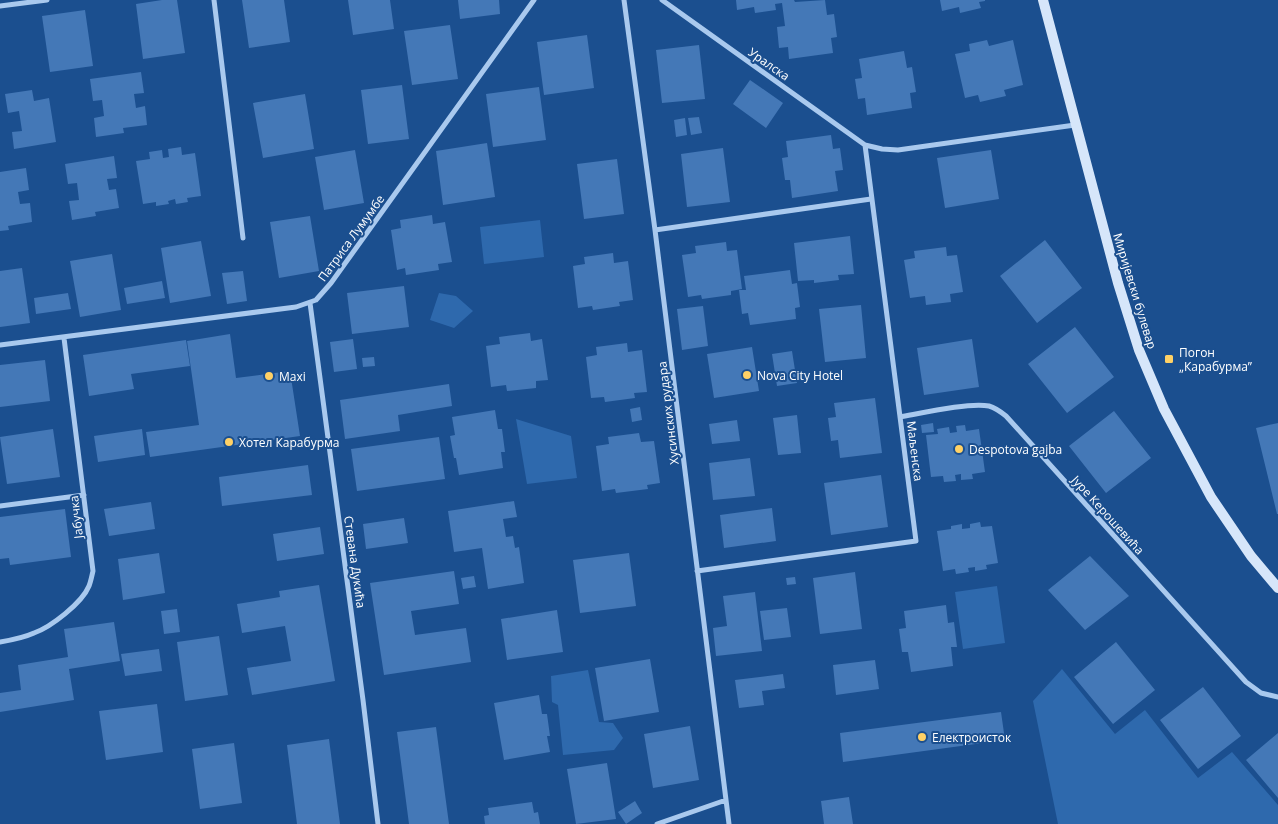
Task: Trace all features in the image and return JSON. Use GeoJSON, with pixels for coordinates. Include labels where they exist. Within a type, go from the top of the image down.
{"type":"FeatureCollection","features":[{"type":"Feature","properties":{"kind":"main road","name":"Миријевски булевар"},"geometry":{"type":"LineString","coordinates":[[1043,0],[1127,315],[1139,350],[1164,409],[1211,497],[1251,556],[1278,588]]}},
{"type":"Feature","properties":{"kind":"street"},"geometry":{"type":"LineString","coordinates":[[0,6],[47,0]]}},
{"type":"Feature","properties":{"kind":"street"},"geometry":{"type":"LineString","coordinates":[[214,0],[243,238]]}},
{"type":"Feature","properties":{"kind":"street","name":"Патриса Лумумбе"},"geometry":{"type":"LineString","coordinates":[[0,346],[289,308],[310,303],[322,296],[534,0]]}},
{"type":"Feature","properties":{"kind":"street","name":"Хусинских рудара"},"geometry":{"type":"LineString","coordinates":[[624,0],[655,230],[729,824]]}},
{"type":"Feature","properties":{"kind":"street","name":"Уралска"},"geometry":{"type":"LineString","coordinates":[[662,0],[864,144]]}},
{"type":"Feature","properties":{"kind":"street"},"geometry":{"type":"LineString","coordinates":[[864,144],[882,149],[898,150],[1075,125]]}},
{"type":"Feature","properties":{"kind":"street","name":"Маљенска"},"geometry":{"type":"LineString","coordinates":[[697,571],[916,541],[864,144]]}},
{"type":"Feature","properties":{"kind":"street"},"geometry":{"type":"LineString","coordinates":[[655,230],[871,199]]}},
{"type":"Feature","properties":{"kind":"street","name":"Стевана Дукића"},"geometry":{"type":"LineString","coordinates":[[310,303],[378,824]]}},
{"type":"Feature","properties":{"kind":"street","name":"Јабучка"},"geometry":{"type":"LineString","coordinates":[[0,642],[29,635],[48,626],[76,603],[89,587],[93,571],[64,338]]}},
{"type":"Feature","properties":{"kind":"street","name":"Јуре Керошевића"},"geometry":{"type":"LineString","coordinates":[[900,417],[974,406],[991,407],[999,410],[1246,682],[1261,693],[1278,697]]}},
{"type":"Feature","properties":{"kind":"street"},"geometry":{"type":"LineString","coordinates":[[0,506],[84,495]]}},
{"type":"Feature","properties":{"kind":"street"},"geometry":{"type":"LineString","coordinates":[[657,824],[726,800]]}},
{"type":"Feature","properties":{"kind":"shaded area"},"geometry":{"type":"Polygon","coordinates":[[[540,220],[544,257],[484,264],[480,227],[540,220]]]}},
{"type":"Feature","properties":{"kind":"shaded area"},"geometry":{"type":"Polygon","coordinates":[[[439,293],[456,296],[473,311],[454,328],[430,320],[439,293]]]}},
{"type":"Feature","properties":{"kind":"shaded area"},"geometry":{"type":"Polygon","coordinates":[[[516,419],[571,436],[577,478],[527,484],[516,419]]]}},
{"type":"Feature","properties":{"kind":"shaded area"},"geometry":{"type":"Polygon","coordinates":[[[997,586],[1005,643],[963,649],[955,592],[997,586]]]}},
{"type":"Feature","properties":{"kind":"shaded area"},"geometry":{"type":"Polygon","coordinates":[[[1062,669],[1115,734],[1145,710],[1198,778],[1232,752],[1278,805],[1278,824],[1058,824],[1033,701],[1062,669]]]}},
{"type":"Feature","properties":{"kind":"shaded area"},"geometry":{"type":"Polygon","coordinates":[[[588,670],[599,722],[613,723],[623,738],[614,750],[563,755],[558,705],[552,702],[551,676],[588,670]]]}},
{"type":"Feature","properties":{"kind":"building"},"geometry":{"type":"Polygon","coordinates":[[[177,0],[185,53],[143,59],[136,4],[177,0]]]}},
{"type":"Feature","properties":{"kind":"building"},"geometry":{"type":"Polygon","coordinates":[[[242,0],[284,0],[290,42],[249,48],[242,0]]]}},
{"type":"Feature","properties":{"kind":"building"},"geometry":{"type":"Polygon","coordinates":[[[348,0],[390,0],[394,29],[353,35],[348,0]]]}},
{"type":"Feature","properties":{"kind":"building"},"geometry":{"type":"Polygon","coordinates":[[[458,0],[499,0],[500,14],[460,19],[458,0]]]}},
{"type":"Feature","properties":{"kind":"building"},"geometry":{"type":"Polygon","coordinates":[[[736,0],[794,0],[795,2],[825,0],[827,15],[834,14],[837,37],[831,38],[833,53],[789,59],[788,47],[779,48],[777,27],[785,26],[782,3],[775,4],[776,10],[755,13],[754,7],[737,10],[736,0]]]}},
{"type":"Feature","properties":{"kind":"building"},"geometry":{"type":"Polygon","coordinates":[[[940,0],[985,1],[979,2],[981,8],[960,13],[959,7],[942,11],[940,0]]]}},
{"type":"Feature","properties":{"kind":"building"},"geometry":{"type":"Polygon","coordinates":[[[85,10],[93,66],[50,72],[42,16],[85,10]]]}},
{"type":"Feature","properties":{"kind":"building"},"geometry":{"type":"Polygon","coordinates":[[[450,25],[458,79],[412,85],[404,31],[450,25]]]}},
{"type":"Feature","properties":{"kind":"building"},"geometry":{"type":"Polygon","coordinates":[[[587,35],[594,88],[544,95],[537,42],[587,35]]]}},
{"type":"Feature","properties":{"kind":"building"},"geometry":{"type":"Polygon","coordinates":[[[987,40],[989,46],[1013,40],[1023,85],[1004,90],[1006,96],[980,102],[978,95],[965,98],[955,54],[970,51],[969,44],[987,40]]]}},
{"type":"Feature","properties":{"kind":"building"},"geometry":{"type":"Polygon","coordinates":[[[699,45],[705,99],[662,103],[656,50],[699,45]]]}},
{"type":"Feature","properties":{"kind":"building"},"geometry":{"type":"Polygon","coordinates":[[[904,51],[907,68],[912,67],[916,92],[910,93],[912,108],[867,115],[865,98],[858,99],[855,79],[862,78],[859,59],[904,51]]]}},
{"type":"Feature","properties":{"kind":"building"},"geometry":{"type":"Polygon","coordinates":[[[141,72],[144,93],[134,94],[136,108],[145,106],[147,125],[123,128],[124,133],[96,137],[94,118],[104,116],[102,100],[93,101],[90,79],[141,72]]]}},
{"type":"Feature","properties":{"kind":"building"},"geometry":{"type":"Polygon","coordinates":[[[750,80],[783,103],[766,128],[733,104],[750,80]]]}},
{"type":"Feature","properties":{"kind":"building"},"geometry":{"type":"Polygon","coordinates":[[[402,85],[409,139],[368,144],[361,90],[402,85]]]}},
{"type":"Feature","properties":{"kind":"building"},"geometry":{"type":"Polygon","coordinates":[[[539,87],[546,140],[493,147],[486,94],[539,87]]]}},
{"type":"Feature","properties":{"kind":"building"},"geometry":{"type":"Polygon","coordinates":[[[32,90],[34,101],[49,98],[56,142],[14,149],[12,132],[22,131],[19,111],[8,113],[5,94],[32,90]]]}},
{"type":"Feature","properties":{"kind":"building"},"geometry":{"type":"Polygon","coordinates":[[[305,94],[314,149],[263,158],[253,103],[305,94]]]}},
{"type":"Feature","properties":{"kind":"building"},"geometry":{"type":"Polygon","coordinates":[[[699,117],[702,133],[691,135],[688,118],[699,117]]]}},
{"type":"Feature","properties":{"kind":"building"},"geometry":{"type":"Polygon","coordinates":[[[685,118],[687,135],[676,137],[674,120],[685,118]]]}},
{"type":"Feature","properties":{"kind":"building"},"geometry":{"type":"Polygon","coordinates":[[[831,135],[833,149],[840,148],[843,170],[835,171],[838,191],[792,198],[790,180],[785,180],[782,158],[788,157],[786,141],[831,135]]]}},
{"type":"Feature","properties":{"kind":"building"},"geometry":{"type":"Polygon","coordinates":[[[487,143],[495,197],[443,205],[436,151],[487,143]]]}},
{"type":"Feature","properties":{"kind":"building"},"geometry":{"type":"Polygon","coordinates":[[[181,147],[182,155],[195,153],[201,196],[187,198],[188,202],[176,204],[175,199],[168,201],[169,204],[156,206],[156,202],[143,204],[136,161],[150,159],[149,152],[162,150],[163,158],[169,157],[168,149],[181,147]]]}},
{"type":"Feature","properties":{"kind":"building"},"geometry":{"type":"Polygon","coordinates":[[[723,148],[730,202],[687,207],[681,154],[723,148]]]}},
{"type":"Feature","properties":{"kind":"building"},"geometry":{"type":"Polygon","coordinates":[[[355,150],[364,203],[324,210],[315,157],[355,150]]]}},
{"type":"Feature","properties":{"kind":"building"},"geometry":{"type":"Polygon","coordinates":[[[991,150],[999,199],[945,208],[937,158],[991,150]]]}},
{"type":"Feature","properties":{"kind":"building"},"geometry":{"type":"Polygon","coordinates":[[[114,156],[117,178],[107,179],[109,190],[116,189],[119,208],[95,212],[96,216],[72,220],[69,201],[79,200],[77,183],[68,184],[65,164],[114,156]]]}},
{"type":"Feature","properties":{"kind":"building"},"geometry":{"type":"Polygon","coordinates":[[[617,159],[624,214],[584,219],[577,164],[617,159]]]}},
{"type":"Feature","properties":{"kind":"building"},"geometry":{"type":"Polygon","coordinates":[[[26,168],[29,190],[18,192],[20,204],[30,203],[32,222],[8,226],[9,230],[0,231],[0,172],[26,168]]]}},
{"type":"Feature","properties":{"kind":"building"},"geometry":{"type":"Polygon","coordinates":[[[432,215],[433,224],[445,222],[452,262],[438,264],[439,270],[406,275],[405,268],[397,270],[391,230],[401,228],[400,220],[432,215]]]}},
{"type":"Feature","properties":{"kind":"building"},"geometry":{"type":"Polygon","coordinates":[[[310,216],[319,271],[279,278],[270,222],[310,216]]]}},
{"type":"Feature","properties":{"kind":"building"},"geometry":{"type":"Polygon","coordinates":[[[850,236],[854,274],[838,275],[839,280],[814,283],[814,280],[798,281],[794,243],[850,236]]]}},
{"type":"Feature","properties":{"kind":"building"},"geometry":{"type":"Polygon","coordinates":[[[1045,240],[1082,288],[1037,323],[1000,276],[1045,240]]]}},
{"type":"Feature","properties":{"kind":"building"},"geometry":{"type":"Polygon","coordinates":[[[201,241],[211,296],[170,303],[161,248],[201,241]]]}},
{"type":"Feature","properties":{"kind":"building"},"geometry":{"type":"Polygon","coordinates":[[[726,242],[727,251],[737,250],[742,289],[731,291],[731,295],[702,299],[701,295],[688,297],[682,255],[696,253],[695,246],[726,242]]]}},
{"type":"Feature","properties":{"kind":"building"},"geometry":{"type":"Polygon","coordinates":[[[946,247],[947,256],[957,255],[963,292],[950,294],[951,302],[926,305],[925,296],[910,298],[904,260],[915,258],[914,251],[946,247]]]}},
{"type":"Feature","properties":{"kind":"building"},"geometry":{"type":"Polygon","coordinates":[[[613,253],[614,263],[628,261],[633,300],[619,302],[620,306],[593,310],[592,306],[578,308],[573,266],[585,264],[584,257],[613,253]]]}},
{"type":"Feature","properties":{"kind":"building"},"geometry":{"type":"Polygon","coordinates":[[[112,254],[121,310],[80,317],[70,261],[112,254]]]}},
{"type":"Feature","properties":{"kind":"building"},"geometry":{"type":"Polygon","coordinates":[[[22,268],[30,323],[0,327],[0,271],[22,268]]]}},
{"type":"Feature","properties":{"kind":"building"},"geometry":{"type":"Polygon","coordinates":[[[790,270],[792,284],[797,283],[800,307],[795,308],[796,319],[750,325],[748,313],[742,314],[739,290],[746,290],[744,276],[790,270]]]}},
{"type":"Feature","properties":{"kind":"building"},"geometry":{"type":"Polygon","coordinates":[[[243,271],[247,301],[227,304],[222,273],[243,271]]]}},
{"type":"Feature","properties":{"kind":"building"},"geometry":{"type":"Polygon","coordinates":[[[162,281],[165,298],[127,304],[124,288],[162,281]]]}},
{"type":"Feature","properties":{"kind":"building"},"geometry":{"type":"Polygon","coordinates":[[[404,286],[409,327],[352,334],[347,293],[404,286]]]}},
{"type":"Feature","properties":{"kind":"building"},"geometry":{"type":"Polygon","coordinates":[[[68,293],[71,309],[36,314],[34,298],[68,293]]]}},
{"type":"Feature","properties":{"kind":"building"},"geometry":{"type":"Polygon","coordinates":[[[861,305],[866,358],[825,362],[819,309],[861,305]]]}},
{"type":"Feature","properties":{"kind":"building"},"geometry":{"type":"Polygon","coordinates":[[[703,306],[708,346],[682,350],[677,309],[703,306]]]}},
{"type":"Feature","properties":{"kind":"building"},"geometry":{"type":"Polygon","coordinates":[[[1075,327],[1114,377],[1067,413],[1028,364],[1075,327]]]}},
{"type":"Feature","properties":{"kind":"building"},"geometry":{"type":"Polygon","coordinates":[[[530,333],[531,341],[542,339],[548,380],[536,381],[536,388],[507,391],[506,385],[491,387],[486,346],[500,344],[499,337],[530,333]]]}},
{"type":"Feature","properties":{"kind":"building"},"geometry":{"type":"Polygon","coordinates":[[[230,334],[236,378],[290,371],[300,436],[150,457],[146,432],[199,425],[187,341],[230,334]]]}},
{"type":"Feature","properties":{"kind":"building"},"geometry":{"type":"Polygon","coordinates":[[[353,339],[357,369],[334,372],[330,342],[353,339]]]}},
{"type":"Feature","properties":{"kind":"building"},"geometry":{"type":"Polygon","coordinates":[[[972,339],[979,387],[924,395],[917,348],[972,339]]]}},
{"type":"Feature","properties":{"kind":"building"},"geometry":{"type":"Polygon","coordinates":[[[186,340],[190,366],[131,374],[134,389],[89,396],[83,355],[186,340]]]}},
{"type":"Feature","properties":{"kind":"building"},"geometry":{"type":"Polygon","coordinates":[[[627,343],[628,352],[642,350],[647,392],[634,393],[635,398],[605,402],[604,397],[591,398],[586,357],[597,355],[596,347],[627,343]]]}},
{"type":"Feature","properties":{"kind":"building"},"geometry":{"type":"Polygon","coordinates":[[[752,347],[759,391],[714,398],[707,354],[752,347]]]}},
{"type":"Feature","properties":{"kind":"building"},"geometry":{"type":"Polygon","coordinates":[[[792,351],[797,383],[777,386],[772,354],[792,351]]]}},
{"type":"Feature","properties":{"kind":"building"},"geometry":{"type":"Polygon","coordinates":[[[374,357],[375,366],[363,367],[362,358],[374,357]]]}},
{"type":"Feature","properties":{"kind":"building"},"geometry":{"type":"Polygon","coordinates":[[[45,360],[50,401],[0,407],[0,365],[45,360]]]}},
{"type":"Feature","properties":{"kind":"building"},"geometry":{"type":"Polygon","coordinates":[[[449,384],[452,406],[398,415],[400,431],[345,439],[340,400],[449,384]]]}},
{"type":"Feature","properties":{"kind":"building"},"geometry":{"type":"Polygon","coordinates":[[[875,398],[882,453],[840,458],[838,440],[831,441],[828,418],[836,417],[834,403],[875,398]]]}},
{"type":"Feature","properties":{"kind":"building"},"geometry":{"type":"Polygon","coordinates":[[[640,407],[642,420],[632,422],[630,409],[640,407]]]}},
{"type":"Feature","properties":{"kind":"building"},"geometry":{"type":"Polygon","coordinates":[[[495,410],[498,429],[502,429],[505,452],[501,452],[503,468],[459,475],[450,436],[455,435],[452,417],[495,410]]]}},
{"type":"Feature","properties":{"kind":"building"},"geometry":{"type":"Polygon","coordinates":[[[1114,411],[1151,458],[1106,493],[1069,446],[1114,411]]]}},
{"type":"Feature","properties":{"kind":"building"},"geometry":{"type":"Polygon","coordinates":[[[797,415],[801,453],[778,455],[773,418],[797,415]]]}},
{"type":"Feature","properties":{"kind":"building"},"geometry":{"type":"Polygon","coordinates":[[[737,420],[740,441],[712,444],[709,424],[737,420]]]}},
{"type":"Feature","properties":{"kind":"building"},"geometry":{"type":"Polygon","coordinates":[[[933,423],[934,432],[922,433],[921,425],[933,423]]]}},
{"type":"Feature","properties":{"kind":"building"},"geometry":{"type":"Polygon","coordinates":[[[1278,423],[1278,514],[1277,514],[1256,428],[1278,423]]]}},
{"type":"Feature","properties":{"kind":"building"},"geometry":{"type":"Polygon","coordinates":[[[965,425],[966,431],[979,429],[985,472],[972,474],[973,479],[961,480],[961,474],[955,475],[956,481],[944,482],[943,476],[931,477],[926,435],[938,434],[937,429],[949,427],[950,433],[957,432],[956,426],[965,425]]]}},
{"type":"Feature","properties":{"kind":"building"},"geometry":{"type":"Polygon","coordinates":[[[53,429],[60,477],[7,484],[0,437],[53,429]]]}},
{"type":"Feature","properties":{"kind":"building"},"geometry":{"type":"Polygon","coordinates":[[[142,429],[145,455],[98,462],[94,436],[142,429]]]}},
{"type":"Feature","properties":{"kind":"building"},"geometry":{"type":"Polygon","coordinates":[[[639,433],[641,442],[654,441],[660,483],[647,485],[648,489],[616,493],[615,489],[602,491],[596,446],[609,444],[608,437],[639,433]]]}},
{"type":"Feature","properties":{"kind":"building"},"geometry":{"type":"Polygon","coordinates":[[[439,437],[445,479],[357,491],[351,449],[439,437]]]}},
{"type":"Feature","properties":{"kind":"building"},"geometry":{"type":"Polygon","coordinates":[[[750,458],[755,496],[713,500],[709,463],[750,458]]]}},
{"type":"Feature","properties":{"kind":"building"},"geometry":{"type":"Polygon","coordinates":[[[308,465],[312,495],[222,506],[219,477],[308,465]]]}},
{"type":"Feature","properties":{"kind":"building"},"geometry":{"type":"Polygon","coordinates":[[[881,475],[888,527],[831,535],[824,483],[881,475]]]}},
{"type":"Feature","properties":{"kind":"building"},"geometry":{"type":"Polygon","coordinates":[[[514,501],[517,517],[503,519],[506,537],[513,536],[515,548],[519,547],[524,583],[488,589],[482,548],[454,552],[448,511],[514,501]]]}},
{"type":"Feature","properties":{"kind":"building"},"geometry":{"type":"Polygon","coordinates":[[[151,502],[155,529],[109,536],[104,509],[151,502]]]}},
{"type":"Feature","properties":{"kind":"building"},"geometry":{"type":"Polygon","coordinates":[[[772,508],[776,541],[724,548],[720,515],[772,508]]]}},
{"type":"Feature","properties":{"kind":"building"},"geometry":{"type":"Polygon","coordinates":[[[65,509],[71,557],[10,565],[9,558],[0,559],[0,517],[65,509]]]}},
{"type":"Feature","properties":{"kind":"building"},"geometry":{"type":"Polygon","coordinates":[[[404,518],[408,543],[366,549],[363,524],[404,518]]]}},
{"type":"Feature","properties":{"kind":"building"},"geometry":{"type":"Polygon","coordinates":[[[980,522],[981,527],[992,526],[998,563],[986,565],[987,569],[975,571],[975,567],[968,568],[969,572],[956,574],[955,569],[943,571],[937,531],[951,529],[951,526],[962,524],[962,529],[970,528],[970,524],[980,522]]]}},
{"type":"Feature","properties":{"kind":"building"},"geometry":{"type":"Polygon","coordinates":[[[320,527],[324,554],[277,561],[273,534],[320,527]]]}},
{"type":"Feature","properties":{"kind":"building"},"geometry":{"type":"Polygon","coordinates":[[[159,553],[165,593],[123,600],[118,559],[159,553]]]}},
{"type":"Feature","properties":{"kind":"building"},"geometry":{"type":"Polygon","coordinates":[[[629,553],[636,606],[580,613],[573,560],[629,553]]]}},
{"type":"Feature","properties":{"kind":"building"},"geometry":{"type":"Polygon","coordinates":[[[1090,556],[1129,596],[1085,630],[1048,590],[1090,556]]]}},
{"type":"Feature","properties":{"kind":"building"},"geometry":{"type":"Polygon","coordinates":[[[454,571],[459,604],[411,611],[415,635],[466,628],[471,662],[384,675],[370,583],[454,571]]]}},
{"type":"Feature","properties":{"kind":"building"},"geometry":{"type":"Polygon","coordinates":[[[855,572],[862,629],[820,634],[813,578],[855,572]]]}},
{"type":"Feature","properties":{"kind":"building"},"geometry":{"type":"Polygon","coordinates":[[[474,576],[476,587],[463,589],[461,578],[474,576]]]}},
{"type":"Feature","properties":{"kind":"building"},"geometry":{"type":"Polygon","coordinates":[[[795,577],[796,584],[787,585],[786,578],[795,577]]]}},
{"type":"Feature","properties":{"kind":"building"},"geometry":{"type":"Polygon","coordinates":[[[319,585],[335,681],[252,695],[247,668],[291,661],[285,626],[242,633],[237,604],[280,597],[279,591],[319,585]]]}},
{"type":"Feature","properties":{"kind":"building"},"geometry":{"type":"Polygon","coordinates":[[[755,592],[762,651],[716,656],[713,628],[727,626],[723,596],[755,592]]]}},
{"type":"Feature","properties":{"kind":"building"},"geometry":{"type":"Polygon","coordinates":[[[946,605],[948,623],[954,622],[957,647],[951,647],[953,666],[911,672],[908,652],[902,652],[899,629],[906,628],[904,611],[946,605]]]}},
{"type":"Feature","properties":{"kind":"building"},"geometry":{"type":"Polygon","coordinates":[[[787,608],[791,637],[764,640],[760,611],[787,608]]]}},
{"type":"Feature","properties":{"kind":"building"},"geometry":{"type":"Polygon","coordinates":[[[177,609],[180,632],[164,634],[161,611],[177,609]]]}},
{"type":"Feature","properties":{"kind":"building"},"geometry":{"type":"Polygon","coordinates":[[[557,610],[563,652],[507,660],[501,619],[557,610]]]}},
{"type":"Feature","properties":{"kind":"building"},"geometry":{"type":"Polygon","coordinates":[[[114,622],[120,661],[69,669],[74,700],[0,712],[0,693],[21,690],[18,665],[68,657],[64,629],[114,622]]]}},
{"type":"Feature","properties":{"kind":"building"},"geometry":{"type":"Polygon","coordinates":[[[219,636],[228,695],[185,701],[177,642],[219,636]]]}},
{"type":"Feature","properties":{"kind":"building"},"geometry":{"type":"Polygon","coordinates":[[[1116,642],[1155,690],[1113,724],[1074,677],[1116,642]]]}},
{"type":"Feature","properties":{"kind":"building"},"geometry":{"type":"Polygon","coordinates":[[[159,649],[162,671],[125,676],[121,654],[159,649]]]}},
{"type":"Feature","properties":{"kind":"building"},"geometry":{"type":"Polygon","coordinates":[[[650,659],[659,712],[604,721],[595,668],[650,659]]]}},
{"type":"Feature","properties":{"kind":"building"},"geometry":{"type":"Polygon","coordinates":[[[875,660],[879,689],[836,695],[833,665],[875,660]]]}},
{"type":"Feature","properties":{"kind":"building"},"geometry":{"type":"Polygon","coordinates":[[[783,674],[785,688],[762,691],[764,705],[739,708],[735,680],[783,674]]]}},
{"type":"Feature","properties":{"kind":"building"},"geometry":{"type":"Polygon","coordinates":[[[1203,687],[1241,736],[1198,769],[1160,720],[1203,687]]]}},
{"type":"Feature","properties":{"kind":"building"},"geometry":{"type":"Polygon","coordinates":[[[539,695],[542,714],[547,714],[550,736],[547,736],[550,752],[504,760],[494,703],[539,695]]]}},
{"type":"Feature","properties":{"kind":"building"},"geometry":{"type":"Polygon","coordinates":[[[157,704],[163,752],[106,760],[99,711],[157,704]]]}},
{"type":"Feature","properties":{"kind":"building","name":"Електроисток"},"geometry":{"type":"Polygon","coordinates":[[[1001,712],[1005,740],[843,762],[840,733],[1001,712]]]}},
{"type":"Feature","properties":{"kind":"building"},"geometry":{"type":"Polygon","coordinates":[[[690,726],[699,780],[653,788],[644,734],[690,726]]]}},
{"type":"Feature","properties":{"kind":"building"},"geometry":{"type":"Polygon","coordinates":[[[436,727],[449,824],[409,824],[397,732],[436,727]]]}},
{"type":"Feature","properties":{"kind":"building"},"geometry":{"type":"Polygon","coordinates":[[[1278,733],[1278,798],[1246,760],[1278,733]]]}},
{"type":"Feature","properties":{"kind":"building"},"geometry":{"type":"Polygon","coordinates":[[[329,739],[340,824],[297,824],[287,745],[329,739]]]}},
{"type":"Feature","properties":{"kind":"building"},"geometry":{"type":"Polygon","coordinates":[[[234,743],[242,803],[200,809],[192,749],[234,743]]]}},
{"type":"Feature","properties":{"kind":"building"},"geometry":{"type":"Polygon","coordinates":[[[607,763],[616,819],[576,824],[567,769],[607,763]]]}},
{"type":"Feature","properties":{"kind":"building"},"geometry":{"type":"Polygon","coordinates":[[[849,797],[853,824],[824,824],[821,801],[849,797]]]}},
{"type":"Feature","properties":{"kind":"building"},"geometry":{"type":"Polygon","coordinates":[[[635,801],[642,813],[626,824],[618,812],[635,801]]]}},
{"type":"Feature","properties":{"kind":"building"},"geometry":{"type":"Polygon","coordinates":[[[532,802],[534,813],[538,812],[540,824],[485,824],[484,816],[489,815],[488,808],[532,802]]]}},
{"type":"Feature","properties":{"kind":"place","name":"Погон „Карабурма”"},"geometry":{"type":"Point","coordinates":[1169,359]}},
{"type":"Feature","properties":{"kind":"place","name":"Nova City Hotel"},"geometry":{"type":"Point","coordinates":[747,375]}},
{"type":"Feature","properties":{"kind":"place","name":"Maxi"},"geometry":{"type":"Point","coordinates":[269,376]}},
{"type":"Feature","properties":{"kind":"place","name":"Хотел Карабурма"},"geometry":{"type":"Point","coordinates":[229,442]}},
{"type":"Feature","properties":{"kind":"place","name":"Despotova gajba"},"geometry":{"type":"Point","coordinates":[959,449]}},
{"type":"Feature","properties":{"kind":"place","name":"Електроисток"},"geometry":{"type":"Point","coordinates":[922,737]}}]}
